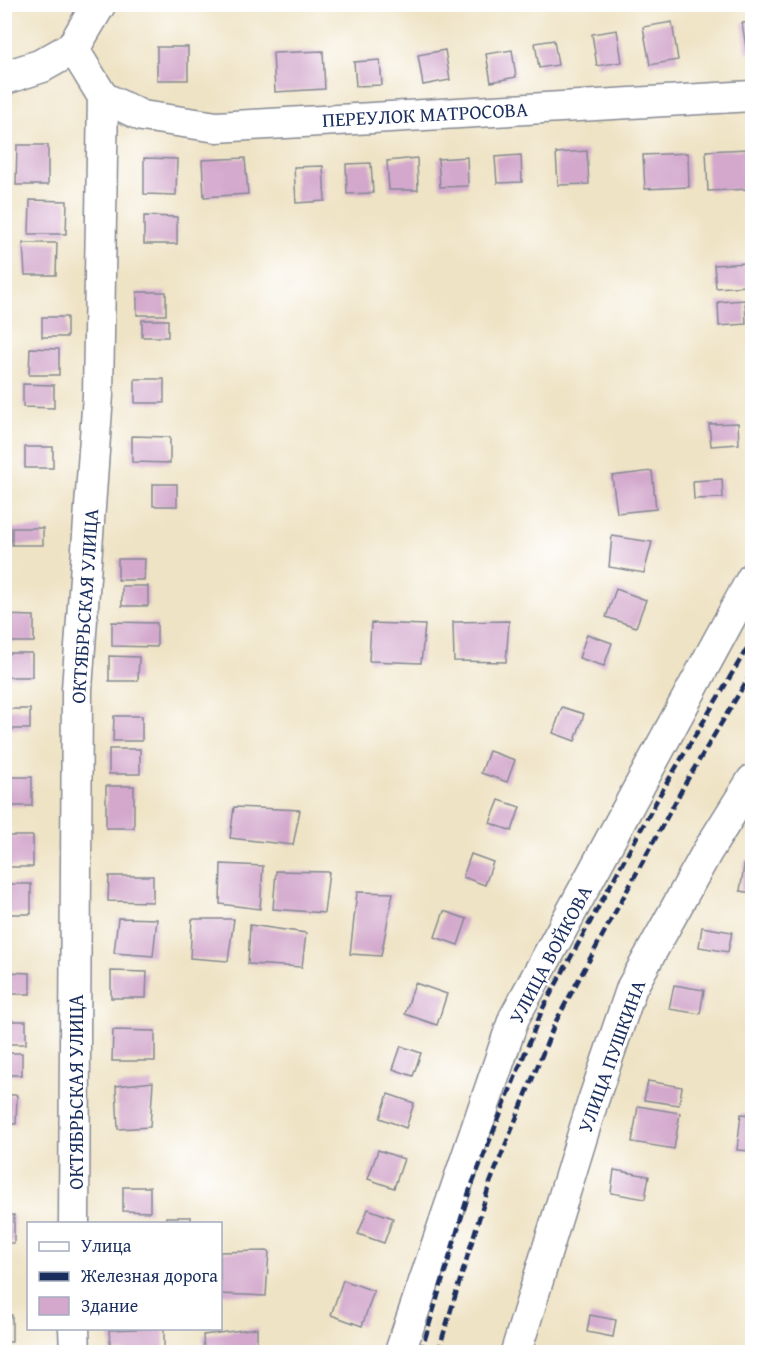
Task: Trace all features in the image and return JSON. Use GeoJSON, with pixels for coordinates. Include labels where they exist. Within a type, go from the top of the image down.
{"type":"FeatureCollection","features":[{"type":"Feature","properties":{"kind":"main road"},"geometry":{"type":"LineString","coordinates":[[4,78],[41,66],[73,48],[99,4]]}},
{"type":"Feature","properties":{"kind":"street"},"geometry":{"type":"LineString","coordinates":[[73,48],[103,98]]}},
{"type":"Feature","properties":{"kind":"street","name":"ПЕРЕУЛОК МАТРОСОВА"},"geometry":{"type":"LineString","coordinates":[[103,98],[142,116],[217,127],[753,96]]}},
{"type":"Feature","properties":{"kind":"street","name":"ОКТЯБРЬСКАЯ УЛИЦА"},"geometry":{"type":"LineString","coordinates":[[74,1222],[77,689],[98,395],[103,98]]}},
{"type":"Feature","properties":{"kind":"street","name":"УЛИЦА ВОЙКОВА"},"geometry":{"type":"LineString","coordinates":[[400,1353],[514,1018],[753,578]]}},
{"type":"Feature","properties":{"kind":"street","name":"УЛИЦА ПУШКИНА"},"geometry":{"type":"LineString","coordinates":[[516,1353],[593,1101],[632,987],[707,852],[753,780]]}},
{"type":"Feature","properties":{"kind":"street"},"geometry":{"type":"LineString","coordinates":[[74,1330],[75,1353]]}},
{"type":"Feature","properties":{"kind":"building"},"geometry":{"type":"Polygon","coordinates":[[[672,22],[678,60],[650,65],[643,27],[672,22]]]}},
{"type":"Feature","properties":{"kind":"building"},"geometry":{"type":"Polygon","coordinates":[[[752,22],[752,52],[747,53],[742,23],[752,22]]]}},
{"type":"Feature","properties":{"kind":"building"},"geometry":{"type":"Polygon","coordinates":[[[617,30],[622,62],[597,66],[592,34],[617,30]]]}},
{"type":"Feature","properties":{"kind":"building"},"geometry":{"type":"Polygon","coordinates":[[[554,40],[558,65],[539,68],[535,43],[554,40]]]}},
{"type":"Feature","properties":{"kind":"building"},"geometry":{"type":"Polygon","coordinates":[[[157,47],[188,47],[188,80],[157,80],[157,47]]]}},
{"type":"Feature","properties":{"kind":"building"},"geometry":{"type":"Polygon","coordinates":[[[445,50],[450,80],[423,85],[418,55],[445,50]]]}},
{"type":"Feature","properties":{"kind":"building"},"geometry":{"type":"Polygon","coordinates":[[[512,50],[516,77],[491,82],[486,54],[512,50]]]}},
{"type":"Feature","properties":{"kind":"building"},"geometry":{"type":"Polygon","coordinates":[[[323,51],[325,89],[275,92],[273,53],[323,51]]]}},
{"type":"Feature","properties":{"kind":"building"},"geometry":{"type":"Polygon","coordinates":[[[380,60],[382,85],[356,86],[354,62],[380,60]]]}},
{"type":"Feature","properties":{"kind":"building"},"geometry":{"type":"Polygon","coordinates":[[[17,145],[48,145],[48,185],[16,185],[17,145]]]}},
{"type":"Feature","properties":{"kind":"building"},"geometry":{"type":"Polygon","coordinates":[[[748,149],[750,189],[708,191],[706,151],[748,149]]]}},
{"type":"Feature","properties":{"kind":"building"},"geometry":{"type":"Polygon","coordinates":[[[587,151],[589,184],[558,185],[556,153],[587,151]]]}},
{"type":"Feature","properties":{"kind":"building"},"geometry":{"type":"Polygon","coordinates":[[[688,153],[689,187],[645,189],[643,155],[688,153]]]}},
{"type":"Feature","properties":{"kind":"building"},"geometry":{"type":"Polygon","coordinates":[[[521,155],[522,182],[497,183],[495,157],[521,155]]]}},
{"type":"Feature","properties":{"kind":"building"},"geometry":{"type":"Polygon","coordinates":[[[467,157],[468,186],[440,187],[438,159],[467,157]]]}},
{"type":"Feature","properties":{"kind":"building"},"geometry":{"type":"Polygon","coordinates":[[[144,158],[177,159],[176,195],[144,194],[144,158]]]}},
{"type":"Feature","properties":{"kind":"building"},"geometry":{"type":"Polygon","coordinates":[[[245,158],[248,194],[204,197],[202,160],[245,158]]]}},
{"type":"Feature","properties":{"kind":"building"},"geometry":{"type":"Polygon","coordinates":[[[417,158],[418,190],[389,190],[387,161],[417,158]]]}},
{"type":"Feature","properties":{"kind":"building"},"geometry":{"type":"Polygon","coordinates":[[[371,163],[373,193],[347,194],[346,164],[371,163]]]}},
{"type":"Feature","properties":{"kind":"building"},"geometry":{"type":"Polygon","coordinates":[[[323,166],[325,201],[296,203],[294,167],[323,166]]]}},
{"type":"Feature","properties":{"kind":"building"},"geometry":{"type":"Polygon","coordinates":[[[30,200],[67,201],[66,234],[29,234],[30,200]]]}},
{"type":"Feature","properties":{"kind":"building"},"geometry":{"type":"Polygon","coordinates":[[[144,216],[177,217],[177,244],[144,244],[144,216]]]}},
{"type":"Feature","properties":{"kind":"building"},"geometry":{"type":"Polygon","coordinates":[[[23,243],[57,243],[56,275],[25,275],[23,243]]]}},
{"type":"Feature","properties":{"kind":"building"},"geometry":{"type":"Polygon","coordinates":[[[746,263],[747,286],[716,288],[714,265],[746,263]]]}},
{"type":"Feature","properties":{"kind":"building"},"geometry":{"type":"Polygon","coordinates":[[[137,292],[166,292],[166,315],[137,315],[137,292]]]}},
{"type":"Feature","properties":{"kind":"building"},"geometry":{"type":"Polygon","coordinates":[[[745,300],[746,324],[719,326],[718,302],[745,300]]]}},
{"type":"Feature","properties":{"kind":"building"},"geometry":{"type":"Polygon","coordinates":[[[42,317],[67,317],[67,337],[42,337],[42,317]]]}},
{"type":"Feature","properties":{"kind":"building"},"geometry":{"type":"Polygon","coordinates":[[[142,320],[168,320],[168,337],[142,337],[142,320]]]}},
{"type":"Feature","properties":{"kind":"building"},"geometry":{"type":"Polygon","coordinates":[[[30,348],[59,349],[59,375],[29,375],[30,348]]]}},
{"type":"Feature","properties":{"kind":"building"},"geometry":{"type":"Polygon","coordinates":[[[135,379],[164,379],[164,403],[135,403],[135,379]]]}},
{"type":"Feature","properties":{"kind":"building"},"geometry":{"type":"Polygon","coordinates":[[[23,384],[54,385],[54,408],[23,407],[23,384]]]}},
{"type":"Feature","properties":{"kind":"building"},"geometry":{"type":"Polygon","coordinates":[[[738,423],[739,444],[711,446],[709,424],[738,423]]]}},
{"type":"Feature","properties":{"kind":"building"},"geometry":{"type":"Polygon","coordinates":[[[132,436],[170,437],[170,463],[132,462],[132,436]]]}},
{"type":"Feature","properties":{"kind":"building"},"geometry":{"type":"Polygon","coordinates":[[[25,447],[53,447],[53,468],[25,468],[25,447]]]}},
{"type":"Feature","properties":{"kind":"building"},"geometry":{"type":"Polygon","coordinates":[[[652,471],[656,509],[617,513],[612,476],[652,471]]]}},
{"type":"Feature","properties":{"kind":"building"},"geometry":{"type":"Polygon","coordinates":[[[722,479],[723,498],[694,499],[693,481],[722,479]]]}},
{"type":"Feature","properties":{"kind":"building"},"geometry":{"type":"Polygon","coordinates":[[[153,484],[177,484],[177,506],[153,506],[153,484]]]}},
{"type":"Feature","properties":{"kind":"building"},"geometry":{"type":"Polygon","coordinates":[[[12,528],[43,528],[43,545],[12,545],[12,528]]]}},
{"type":"Feature","properties":{"kind":"building"},"geometry":{"type":"Polygon","coordinates":[[[612,536],[652,542],[644,573],[609,567],[612,536]]]}},
{"type":"Feature","properties":{"kind":"building"},"geometry":{"type":"Polygon","coordinates":[[[118,559],[145,559],[144,580],[118,580],[118,559]]]}},
{"type":"Feature","properties":{"kind":"building"},"geometry":{"type":"Polygon","coordinates":[[[122,586],[148,586],[148,606],[122,606],[122,586]]]}},
{"type":"Feature","properties":{"kind":"building"},"geometry":{"type":"Polygon","coordinates":[[[616,589],[646,600],[636,627],[606,617],[616,589]]]}},
{"type":"Feature","properties":{"kind":"building"},"geometry":{"type":"Polygon","coordinates":[[[4,615],[34,616],[34,642],[4,642],[4,615]]]}},
{"type":"Feature","properties":{"kind":"building"},"geometry":{"type":"Polygon","coordinates":[[[509,621],[506,662],[454,661],[453,622],[509,621]]]}},
{"type":"Feature","properties":{"kind":"building"},"geometry":{"type":"Polygon","coordinates":[[[112,622],[157,623],[157,647],[112,646],[112,622]]]}},
{"type":"Feature","properties":{"kind":"building"},"geometry":{"type":"Polygon","coordinates":[[[371,623],[425,625],[421,663],[369,661],[371,623]]]}},
{"type":"Feature","properties":{"kind":"building"},"geometry":{"type":"Polygon","coordinates":[[[587,634],[612,643],[604,666],[579,658],[587,634]]]}},
{"type":"Feature","properties":{"kind":"building"},"geometry":{"type":"Polygon","coordinates":[[[4,653],[32,653],[32,677],[4,677],[4,653]]]}},
{"type":"Feature","properties":{"kind":"building"},"geometry":{"type":"Polygon","coordinates":[[[109,656],[139,657],[138,681],[109,681],[109,656]]]}},
{"type":"Feature","properties":{"kind":"building"},"geometry":{"type":"Polygon","coordinates":[[[562,707],[584,714],[575,741],[553,733],[562,707]]]}},
{"type":"Feature","properties":{"kind":"building"},"geometry":{"type":"Polygon","coordinates":[[[8,709],[30,709],[30,729],[8,729],[8,709]]]}},
{"type":"Feature","properties":{"kind":"building"},"geometry":{"type":"Polygon","coordinates":[[[114,716],[142,716],[142,741],[113,741],[114,716]]]}},
{"type":"Feature","properties":{"kind":"building"},"geometry":{"type":"Polygon","coordinates":[[[109,749],[140,749],[140,774],[109,774],[109,749]]]}},
{"type":"Feature","properties":{"kind":"building"},"geometry":{"type":"Polygon","coordinates":[[[489,751],[515,760],[507,782],[481,773],[489,751]]]}},
{"type":"Feature","properties":{"kind":"building"},"geometry":{"type":"Polygon","coordinates":[[[4,777],[32,777],[32,806],[4,806],[4,777]]]}},
{"type":"Feature","properties":{"kind":"building"},"geometry":{"type":"Polygon","coordinates":[[[106,786],[134,786],[134,828],[106,828],[106,786]]]}},
{"type":"Feature","properties":{"kind":"building"},"geometry":{"type":"Polygon","coordinates":[[[499,800],[520,807],[512,831],[490,823],[499,800]]]}},
{"type":"Feature","properties":{"kind":"building"},"geometry":{"type":"Polygon","coordinates":[[[234,807],[300,810],[293,845],[230,838],[234,807]]]}},
{"type":"Feature","properties":{"kind":"building"},"geometry":{"type":"Polygon","coordinates":[[[4,836],[33,836],[33,867],[4,867],[4,836]]]}},
{"type":"Feature","properties":{"kind":"building"},"geometry":{"type":"Polygon","coordinates":[[[471,854],[493,862],[485,885],[463,877],[471,854]]]}},
{"type":"Feature","properties":{"kind":"building"},"geometry":{"type":"Polygon","coordinates":[[[745,860],[752,861],[752,893],[740,891],[745,860]]]}},
{"type":"Feature","properties":{"kind":"building"},"geometry":{"type":"Polygon","coordinates":[[[221,864],[263,866],[260,909],[220,904],[221,864]]]}},
{"type":"Feature","properties":{"kind":"building"},"geometry":{"type":"Polygon","coordinates":[[[276,871],[329,872],[324,913],[273,909],[276,871]]]}},
{"type":"Feature","properties":{"kind":"building"},"geometry":{"type":"Polygon","coordinates":[[[109,876],[153,876],[153,902],[108,901],[109,876]]]}},
{"type":"Feature","properties":{"kind":"building"},"geometry":{"type":"Polygon","coordinates":[[[4,884],[31,884],[31,914],[4,914],[4,884]]]}},
{"type":"Feature","properties":{"kind":"building"},"geometry":{"type":"Polygon","coordinates":[[[357,892],[393,893],[381,956],[350,954],[357,892]]]}},
{"type":"Feature","properties":{"kind":"building"},"geometry":{"type":"Polygon","coordinates":[[[444,911],[467,919],[458,945],[435,937],[444,911]]]}},
{"type":"Feature","properties":{"kind":"building"},"geometry":{"type":"Polygon","coordinates":[[[118,918],[157,919],[153,956],[114,953],[118,918]]]}},
{"type":"Feature","properties":{"kind":"building"},"geometry":{"type":"Polygon","coordinates":[[[192,919],[234,919],[228,961],[190,958],[192,919]]]}},
{"type":"Feature","properties":{"kind":"building"},"geometry":{"type":"Polygon","coordinates":[[[250,925],[306,933],[302,967],[248,964],[250,925]]]}},
{"type":"Feature","properties":{"kind":"building"},"geometry":{"type":"Polygon","coordinates":[[[702,927],[732,932],[728,952],[699,947],[702,927]]]}},
{"type":"Feature","properties":{"kind":"building"},"geometry":{"type":"Polygon","coordinates":[[[111,971],[147,972],[146,998],[111,998],[111,971]]]}},
{"type":"Feature","properties":{"kind":"building"},"geometry":{"type":"Polygon","coordinates":[[[5,972],[30,973],[30,994],[5,994],[5,972]]]}},
{"type":"Feature","properties":{"kind":"building"},"geometry":{"type":"Polygon","coordinates":[[[415,983],[447,994],[437,1025],[405,1014],[415,983]]]}},
{"type":"Feature","properties":{"kind":"building"},"geometry":{"type":"Polygon","coordinates":[[[674,985],[704,990],[700,1014],[669,1009],[674,985]]]}},
{"type":"Feature","properties":{"kind":"building"},"geometry":{"type":"Polygon","coordinates":[[[4,1021],[26,1021],[26,1044],[4,1044],[4,1021]]]}},
{"type":"Feature","properties":{"kind":"building"},"geometry":{"type":"Polygon","coordinates":[[[113,1030],[155,1031],[155,1061],[112,1061],[113,1030]]]}},
{"type":"Feature","properties":{"kind":"building"},"geometry":{"type":"Polygon","coordinates":[[[401,1046],[421,1053],[413,1076],[393,1069],[401,1046]]]}},
{"type":"Feature","properties":{"kind":"building"},"geometry":{"type":"Polygon","coordinates":[[[4,1053],[22,1053],[22,1075],[4,1075],[4,1053]]]}},
{"type":"Feature","properties":{"kind":"building"},"geometry":{"type":"Polygon","coordinates":[[[648,1081],[682,1087],[679,1105],[644,1100],[648,1081]]]}},
{"type":"Feature","properties":{"kind":"building"},"geometry":{"type":"Polygon","coordinates":[[[153,1082],[150,1127],[118,1129],[116,1086],[153,1082]]]}},
{"type":"Feature","properties":{"kind":"building"},"geometry":{"type":"Polygon","coordinates":[[[388,1094],[414,1103],[406,1128],[380,1118],[388,1094]]]}},
{"type":"Feature","properties":{"kind":"building"},"geometry":{"type":"Polygon","coordinates":[[[4,1095],[17,1095],[16,1124],[4,1124],[4,1095]]]}},
{"type":"Feature","properties":{"kind":"building"},"geometry":{"type":"Polygon","coordinates":[[[638,1106],[680,1113],[674,1149],[632,1142],[638,1106]]]}},
{"type":"Feature","properties":{"kind":"building"},"geometry":{"type":"Polygon","coordinates":[[[741,1114],[752,1115],[752,1151],[737,1150],[741,1114]]]}},
{"type":"Feature","properties":{"kind":"building"},"geometry":{"type":"Polygon","coordinates":[[[378,1150],[404,1159],[394,1188],[368,1179],[378,1150]]]}},
{"type":"Feature","properties":{"kind":"building"},"geometry":{"type":"Polygon","coordinates":[[[614,1170],[649,1176],[645,1199],[611,1193],[614,1170]]]}},
{"type":"Feature","properties":{"kind":"building"},"geometry":{"type":"Polygon","coordinates":[[[123,1187],[150,1187],[150,1212],[123,1211],[123,1187]]]}},
{"type":"Feature","properties":{"kind":"building"},"geometry":{"type":"Polygon","coordinates":[[[368,1209],[393,1218],[384,1243],[358,1234],[368,1209]]]}},
{"type":"Feature","properties":{"kind":"building"},"geometry":{"type":"Polygon","coordinates":[[[4,1215],[14,1215],[14,1243],[4,1243],[4,1215]]]}},
{"type":"Feature","properties":{"kind":"building"},"geometry":{"type":"Polygon","coordinates":[[[166,1217],[191,1217],[191,1222],[166,1222],[166,1217]]]}},
{"type":"Feature","properties":{"kind":"building"},"geometry":{"type":"Polygon","coordinates":[[[269,1251],[266,1296],[222,1294],[222,1252],[269,1251]]]}},
{"type":"Feature","properties":{"kind":"building"},"geometry":{"type":"Polygon","coordinates":[[[343,1280],[374,1291],[362,1326],[331,1315],[343,1280]]]}},
{"type":"Feature","properties":{"kind":"building"},"geometry":{"type":"Polygon","coordinates":[[[5,1284],[10,1284],[10,1305],[5,1305],[5,1284]]]}},
{"type":"Feature","properties":{"kind":"building"},"geometry":{"type":"Polygon","coordinates":[[[4,1315],[12,1315],[12,1342],[4,1342],[4,1315]]]}},
{"type":"Feature","properties":{"kind":"building"},"geometry":{"type":"Polygon","coordinates":[[[590,1315],[616,1320],[613,1337],[587,1332],[590,1315]]]}},
{"type":"Feature","properties":{"kind":"building"},"geometry":{"type":"Polygon","coordinates":[[[257,1328],[257,1352],[204,1352],[203,1335],[257,1328]]]}},
{"type":"Feature","properties":{"kind":"building"},"geometry":{"type":"Polygon","coordinates":[[[109,1330],[164,1330],[164,1352],[111,1352],[109,1330]]]}},
{"type":"Feature","properties":{"kind":"railway"},"geometry":{"type":"LineString","coordinates":[[421,1352],[469,1192],[543,1008],[662,791],[752,640]]}},
{"type":"Feature","properties":{"kind":"railway"},"geometry":{"type":"LineString","coordinates":[[438,1352],[490,1183],[555,1023],[686,782],[752,672]]}}]}
